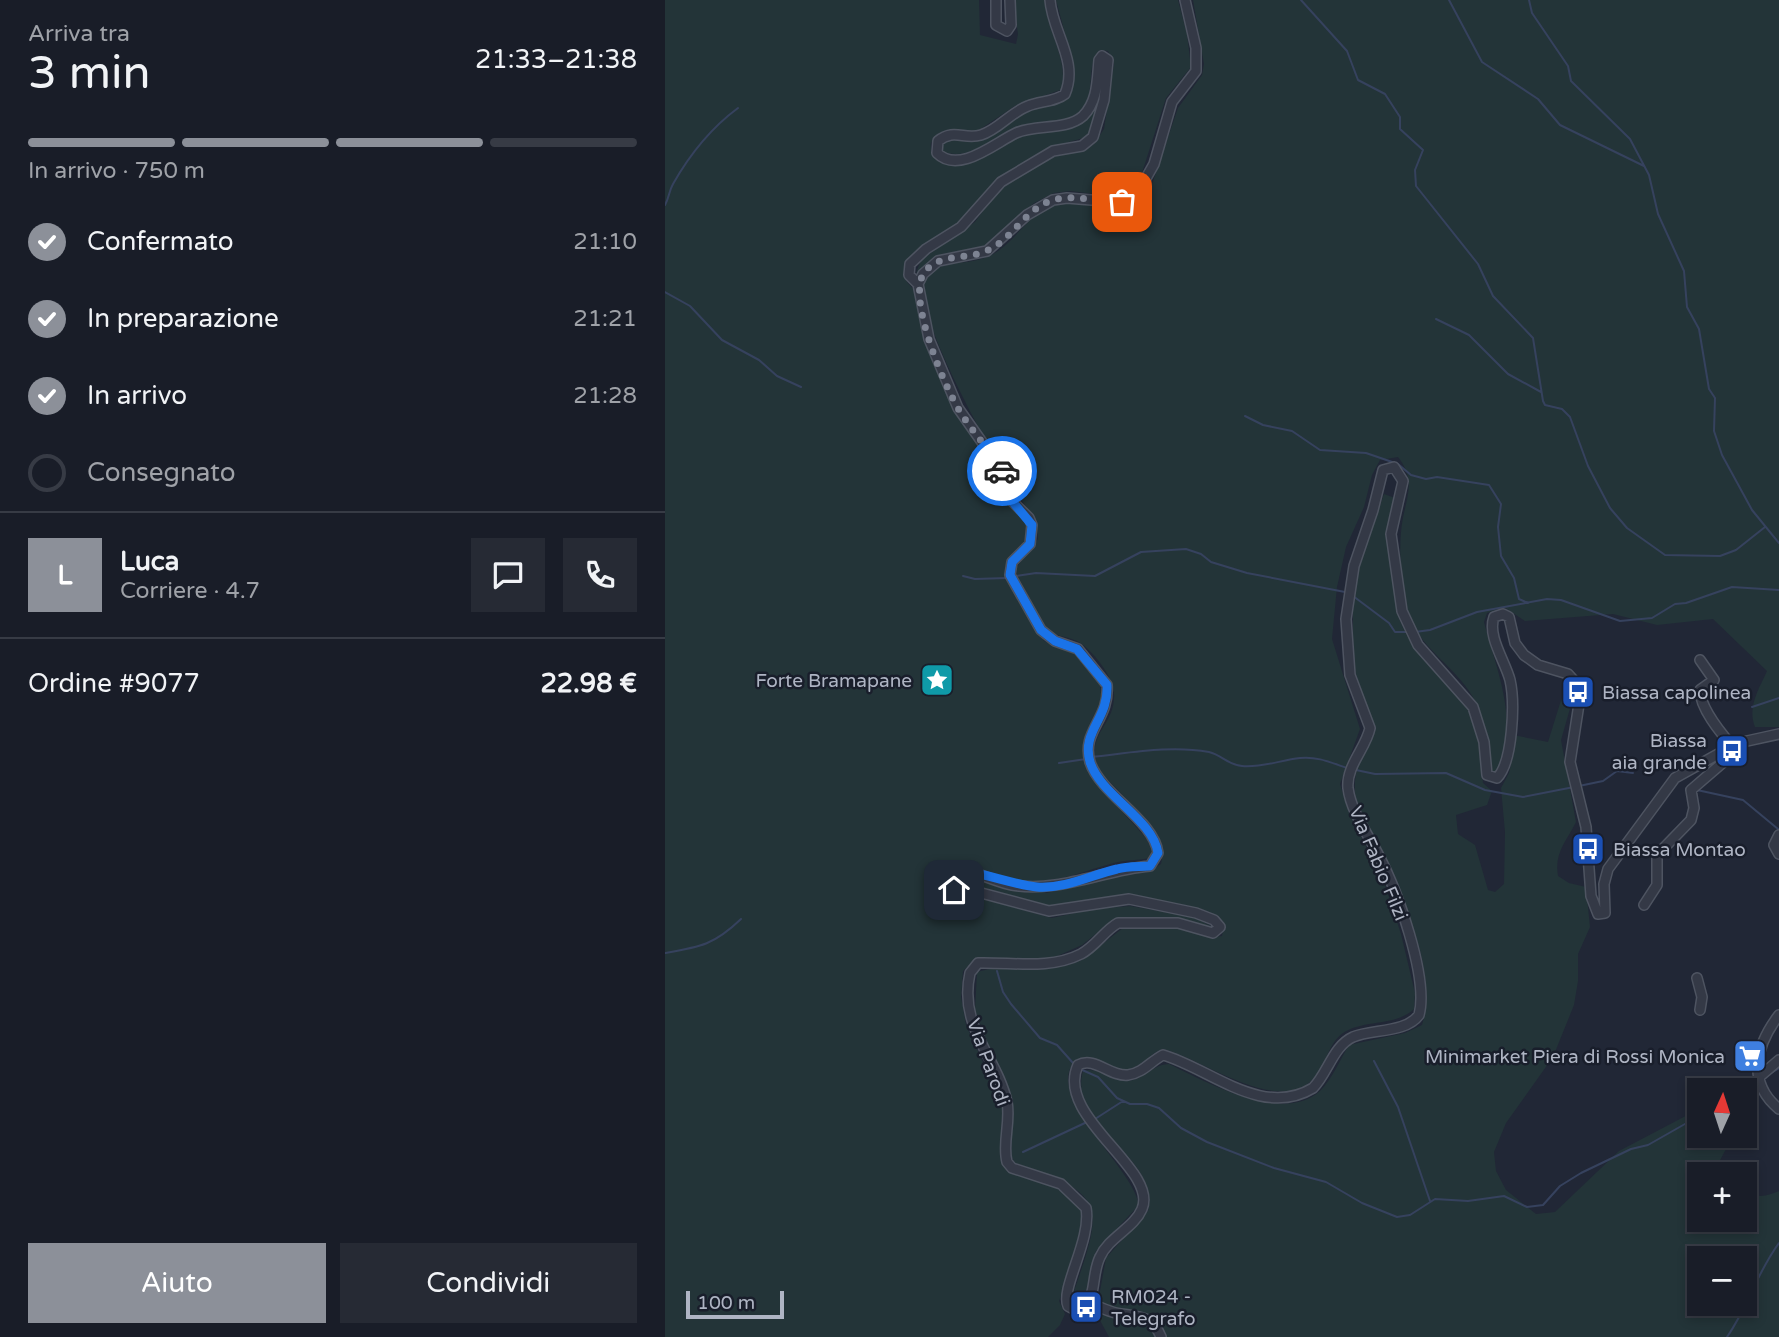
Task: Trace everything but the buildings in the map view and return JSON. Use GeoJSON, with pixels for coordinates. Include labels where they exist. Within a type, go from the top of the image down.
{"type":"FeatureCollection","features":[{"type":"Feature","properties":{"kind":"street"},"geometry":{"type":"LineString","coordinates":[[996,0],[996,25],[1007,32],[1011,25],[1010,0]]}},
{"type":"Feature","properties":{"kind":"street"},"geometry":{"type":"LineString","coordinates":[[1050,0],[1051,15],[1068,62],[1065,94],[1030,105],[982,135],[972,137],[954,133],[945,136],[939,141],[937,153],[950,159],[975,156],[1015,133],[1077,120],[1094,99],[1102,56],[1107,58],[1108,70],[1096,131],[1082,146],[1053,151],[1001,182],[961,227],[926,249],[910,264],[909,275],[918,284],[923,274],[938,261],[987,251],[1027,215],[1053,200],[1067,198],[1116,202],[1136,195],[1154,164],[1172,103],[1195,75],[1197,66],[1185,0]]}},
{"type":"Feature","properties":{"kind":"street","name":"Via Parodi"},"geometry":{"type":"LineString","coordinates":[[918,284],[929,339],[958,408],[996,462],[1012,501],[1032,525],[1030,544],[1012,562],[1010,575],[1041,630],[1055,641],[1077,649],[1107,685],[1105,712],[1090,739],[1090,761],[1097,775],[1151,837],[1158,853],[1150,866],[1116,869],[1065,885],[1041,887],[1009,884],[953,869],[939,873],[936,886],[939,890],[983,892],[1049,911],[1129,900],[1196,913],[1214,920],[1220,929],[1213,933],[1178,923],[1118,923],[1098,942],[1065,960],[1037,964],[978,963],[969,973],[970,1012],[976,1036],[1007,1100],[1007,1162],[1012,1168],[1062,1184],[1086,1208],[1089,1220],[1084,1247],[1067,1293],[1067,1304],[1074,1310],[1083,1310],[1089,1303]]}},
{"type":"Feature","properties":{"kind":"street","name":"Via Fabio Filzi"},"geometry":{"type":"LineString","coordinates":[[1089,1303],[1094,1271],[1103,1250],[1138,1215],[1144,1199],[1137,1179],[1124,1160],[1085,1115],[1077,1087],[1078,1065],[1090,1062],[1115,1074],[1130,1074],[1163,1055],[1236,1087],[1261,1095],[1280,1096],[1313,1088],[1345,1042],[1356,1036],[1409,1023],[1419,1015],[1420,989],[1407,929],[1387,873],[1356,812],[1348,789],[1351,770],[1370,731],[1348,667],[1349,586],[1383,470],[1394,467],[1403,481],[1391,534],[1406,624],[1418,645],[1473,707],[1483,736],[1487,775],[1497,778],[1503,771],[1512,693],[1492,632],[1494,617],[1503,614],[1509,617],[1515,643],[1531,662],[1568,674],[1577,684],[1579,705],[1570,762],[1586,827],[1591,896],[1598,914],[1605,913],[1604,884],[1608,869],[1658,805],[1671,783],[1732,746],[1779,734]]}},
{"type":"Feature","properties":{"kind":"street"},"geometry":{"type":"LineString","coordinates":[[1644,905],[1657,885],[1657,855],[1691,820],[1694,808],[1691,790],[1734,753],[1700,697],[1700,690],[1714,680],[1700,660]]}},
{"type":"Feature","properties":{"kind":"street"},"geometry":{"type":"LineString","coordinates":[[1779,835],[1774,845],[1779,854]]}},
{"type":"Feature","properties":{"kind":"street"},"geometry":{"type":"LineString","coordinates":[[1697,978],[1702,997],[1700,1010]]}},
{"type":"Feature","properties":{"kind":"street"},"geometry":{"type":"LineString","coordinates":[[1779,1015],[1769,1028],[1758,1054],[1758,1078],[1770,1101],[1779,1109]]}},
{"type":"Feature","properties":{"kind":"street"},"geometry":{"type":"LineString","coordinates":[[1758,1078],[1779,1060]]}},
{"type":"Feature","properties":{"kind":"street"},"geometry":{"type":"LineString","coordinates":[[1089,1303],[1115,1313],[1140,1315],[1156,1325],[1161,1337]]}},
{"type":"Feature","properties":{"kind":"shaded area"},"geometry":{"type":"Polygon","coordinates":[[[665,0],[979,0],[980,35],[1016,44],[1018,34],[1013,0],[1045,0],[1046,12],[1062,64],[1063,89],[1015,106],[976,132],[951,130],[940,133],[931,143],[931,150],[935,158],[944,163],[955,165],[975,161],[1020,137],[1071,126],[1089,115],[1097,105],[1098,107],[1087,137],[1051,147],[998,179],[957,224],[915,253],[905,271],[907,282],[915,291],[923,335],[955,413],[996,472],[1009,506],[1027,524],[1024,542],[1011,555],[1005,567],[1007,579],[1044,641],[1078,655],[1100,683],[1102,703],[1084,743],[1085,760],[1095,782],[1147,839],[1152,851],[1150,858],[1118,862],[1063,878],[1041,881],[1017,880],[969,866],[946,866],[935,870],[931,889],[935,893],[970,895],[1052,918],[1093,909],[1130,906],[1193,917],[1213,927],[1176,919],[1116,918],[1082,945],[1053,958],[977,958],[963,971],[961,997],[966,1025],[1004,1109],[1000,1156],[1006,1169],[1055,1184],[1083,1211],[1081,1243],[1059,1301],[1065,1314],[1060,1325],[1048,1337],[665,1337],[665,0]]]}},
{"type":"Feature","properties":{"kind":"shaded area"},"geometry":{"type":"Polygon","coordinates":[[[1056,0],[1178,0],[1187,34],[1191,67],[1166,98],[1139,182],[1120,197],[1070,191],[1054,193],[1034,203],[985,246],[942,254],[916,273],[921,260],[975,222],[996,193],[1053,157],[1086,150],[1094,144],[1104,129],[1114,64],[1108,51],[1100,50],[1095,56],[1088,97],[1074,116],[1017,128],[962,154],[941,151],[942,144],[947,141],[979,141],[1022,114],[1068,96],[1072,60],[1056,0]]]}},
{"type":"Feature","properties":{"kind":"shaded area"},"geometry":{"type":"Polygon","coordinates":[[[1193,0],[1779,0],[1779,727],[1755,727],[1753,705],[1767,671],[1713,619],[1657,625],[1613,614],[1525,621],[1504,607],[1487,613],[1484,622],[1500,679],[1507,717],[1503,755],[1496,774],[1491,773],[1485,731],[1477,705],[1461,680],[1429,647],[1411,622],[1406,607],[1400,551],[1408,476],[1398,457],[1380,460],[1372,475],[1364,507],[1346,547],[1337,587],[1332,639],[1360,729],[1340,784],[1349,813],[1384,882],[1401,934],[1415,993],[1414,1009],[1398,1018],[1360,1026],[1343,1033],[1333,1043],[1315,1077],[1295,1090],[1257,1088],[1163,1049],[1135,1067],[1124,1070],[1095,1060],[1076,1060],[1068,1075],[1070,1092],[1079,1111],[1133,1189],[1139,1205],[1096,1251],[1084,1300],[1077,1303],[1073,1294],[1090,1240],[1093,1222],[1090,1207],[1082,1195],[1067,1184],[1015,1163],[1011,1156],[1013,1100],[993,1059],[975,1010],[977,972],[989,969],[1065,966],[1082,960],[1123,928],[1179,929],[1214,937],[1222,936],[1224,924],[1210,912],[1126,894],[1050,906],[977,886],[942,885],[942,877],[949,874],[1047,893],[1125,873],[1150,871],[1161,864],[1162,852],[1158,840],[1140,814],[1098,769],[1095,748],[1112,708],[1114,690],[1102,666],[1083,645],[1047,629],[1017,577],[1016,568],[1038,539],[1035,523],[1010,484],[955,381],[929,319],[924,295],[926,279],[932,272],[945,265],[993,254],[1046,209],[1066,203],[1131,207],[1150,190],[1178,108],[1202,75],[1204,64],[1193,0]]]}},
{"type":"Feature","properties":{"kind":"shaded area"},"geometry":{"type":"Polygon","coordinates":[[[1384,494],[1395,498],[1388,546],[1400,621],[1407,636],[1457,692],[1471,713],[1480,746],[1483,783],[1492,791],[1487,805],[1456,815],[1458,834],[1475,845],[1488,890],[1495,892],[1504,884],[1505,832],[1501,788],[1509,773],[1514,750],[1513,735],[1548,742],[1562,697],[1571,705],[1561,740],[1576,822],[1562,848],[1557,868],[1558,876],[1569,883],[1586,887],[1590,927],[1578,954],[1578,981],[1574,1005],[1553,1057],[1506,1123],[1494,1152],[1496,1171],[1506,1190],[1536,1214],[1555,1212],[1619,1151],[1687,1115],[1687,1148],[1727,1148],[1719,1162],[1687,1162],[1687,1232],[1757,1232],[1757,1195],[1779,1191],[1779,1337],[1109,1337],[1096,1313],[1106,1258],[1148,1211],[1148,1192],[1141,1174],[1088,1109],[1082,1091],[1083,1071],[1094,1070],[1127,1081],[1169,1064],[1245,1097],[1286,1104],[1304,1100],[1320,1091],[1349,1045],[1405,1033],[1422,1025],[1426,999],[1424,970],[1417,941],[1407,910],[1356,799],[1356,773],[1373,733],[1373,725],[1353,665],[1355,576],[1384,494]]]}},
{"type":"Feature","properties":{"kind":"waterway"},"geometry":{"type":"LineString","coordinates":[[1301,0],[1347,51],[1358,80],[1385,94],[1400,117],[1400,129],[1423,150],[1415,170],[1416,186],[1478,264],[1493,296],[1533,338],[1543,401],[1545,405],[1562,409],[1570,417],[1588,466],[1610,508],[1627,528],[1665,555],[1720,556],[1736,550],[1765,527]]}},
{"type":"Feature","properties":{"kind":"waterway"},"geometry":{"type":"LineString","coordinates":[[1449,0],[1482,62],[1538,99],[1560,125],[1644,166]]}},
{"type":"Feature","properties":{"kind":"waterway"},"geometry":{"type":"LineString","coordinates":[[1529,0],[1532,13],[1568,66],[1571,81],[1630,139],[1649,175],[1658,214],[1684,271],[1687,307],[1699,329],[1709,389],[1715,398],[1714,431],[1722,455],[1752,510],[1779,543]]}},
{"type":"Feature","properties":{"kind":"waterway"},"geometry":{"type":"LineString","coordinates":[[665,205],[673,184],[694,152],[710,133],[738,108]]}},
{"type":"Feature","properties":{"kind":"waterway"},"geometry":{"type":"LineString","coordinates":[[665,292],[690,306],[722,340],[759,360],[777,376],[801,387]]}},
{"type":"Feature","properties":{"kind":"waterway"},"geometry":{"type":"LineString","coordinates":[[1436,319],[1469,335],[1508,374],[1541,392]]}},
{"type":"Feature","properties":{"kind":"waterway"},"geometry":{"type":"LineString","coordinates":[[1245,416],[1263,425],[1292,431],[1320,450],[1366,453],[1398,464],[1411,475],[1426,479],[1437,477],[1489,485],[1501,504],[1498,527],[1501,556],[1514,578],[1519,599],[1528,603]]}},
{"type":"Feature","properties":{"kind":"waterway"},"geometry":{"type":"LineString","coordinates":[[1016,576],[1036,573],[1095,576],[1141,552],[1186,549],[1201,554],[1211,562],[1247,573],[1345,592]]}},
{"type":"Feature","properties":{"kind":"waterway"},"geometry":{"type":"LineString","coordinates":[[963,576],[975,579],[1007,578]]}},
{"type":"Feature","properties":{"kind":"waterway"},"geometry":{"type":"LineString","coordinates":[[1415,632],[1430,630],[1477,612],[1547,599],[1561,600],[1620,621],[1652,618],[1675,604],[1686,603],[1732,587],[1779,590]]}},
{"type":"Feature","properties":{"kind":"waterway"},"geometry":{"type":"LineString","coordinates":[[1353,596],[1389,623],[1395,632],[1410,632]]}},
{"type":"Feature","properties":{"kind":"waterway"},"geometry":{"type":"LineString","coordinates":[[1752,707],[1779,698]]}},
{"type":"Feature","properties":{"kind":"waterway"},"geometry":{"type":"LineString","coordinates":[[1091,757],[1180,749],[1209,752],[1242,766],[1312,758],[1347,768]]}},
{"type":"Feature","properties":{"kind":"waterway"},"geometry":{"type":"LineString","coordinates":[[1059,763],[1086,759]]}},
{"type":"Feature","properties":{"kind":"waterway"},"geometry":{"type":"LineString","coordinates":[[1356,770],[1375,774],[1446,773],[1485,790],[1523,797],[1574,787]]}},
{"type":"Feature","properties":{"kind":"waterway"},"geometry":{"type":"LineString","coordinates":[[1579,786],[1603,781],[1617,771],[1633,773]]}},
{"type":"Feature","properties":{"kind":"waterway"},"geometry":{"type":"LineString","coordinates":[[1697,790],[1743,800],[1778,829]]}},
{"type":"Feature","properties":{"kind":"waterway"},"geometry":{"type":"LineString","coordinates":[[665,953],[706,944],[741,919]]}},
{"type":"Feature","properties":{"kind":"waterway"},"geometry":{"type":"LineString","coordinates":[[997,971],[1003,992],[1011,1004],[1040,1038],[1057,1045],[1073,1063]]}},
{"type":"Feature","properties":{"kind":"waterway"},"geometry":{"type":"LineString","coordinates":[[1374,1061],[1398,1107],[1430,1201]]}},
{"type":"Feature","properties":{"kind":"waterway"},"geometry":{"type":"LineString","coordinates":[[1768,1075],[1779,1068]]}},
{"type":"Feature","properties":{"kind":"waterway"},"geometry":{"type":"LineString","coordinates":[[1080,1069],[1098,1077],[1117,1098],[1130,1104],[1147,1104],[1159,1108],[1181,1128],[1207,1142],[1274,1168],[1326,1182],[1362,1203],[1397,1217],[1410,1215],[1435,1199],[1468,1201],[1504,1196],[1527,1207],[1543,1205],[1560,1186],[1581,1173],[1631,1149],[1648,1145],[1687,1123]]}},
{"type":"Feature","properties":{"kind":"waterway"},"geometry":{"type":"LineString","coordinates":[[1095,1119],[1123,1101]]}},
{"type":"Feature","properties":{"kind":"waterway"},"geometry":{"type":"LineString","coordinates":[[1023,1152],[1087,1122]]}},
{"type":"Feature","properties":{"kind":"waterway"},"geometry":{"type":"LineString","coordinates":[[1727,1337],[1779,1243]]}},
{"type":"Feature","properties":{"kind":"way so far"},"geometry":{"type":"LineString","coordinates":[[1002,471],[958,408],[940,366],[929,339],[918,290],[920,279],[927,269],[938,261],[971,256],[994,247],[1027,215],[1053,200],[1067,198],[1122,202]]}},
{"type":"Feature","properties":{"kind":"place","name":"Forte Bramapane"},"geometry":{"type":"Point","coordinates":[937,680]}},
{"type":"Feature","properties":{"kind":"place","name":"Biassa capolinea"},"geometry":{"type":"Point","coordinates":[1578,692]}},
{"type":"Feature","properties":{"kind":"place","name":"Biassa aia grande"},"geometry":{"type":"Point","coordinates":[1732,751]}},
{"type":"Feature","properties":{"kind":"place","name":"Biassa Montao"},"geometry":{"type":"Point","coordinates":[1588,849]}},
{"type":"Feature","properties":{"kind":"place","name":"Minimarket Piera di Rossi Monica"},"geometry":{"type":"Point","coordinates":[1750,1056]}},
{"type":"Feature","properties":{"kind":"place","name":"RM024 - Telegrafo"},"geometry":{"type":"Point","coordinates":[1086,1307]}},
{"type":"Feature","properties":{"kind":"route"},"geometry":{"type":"LineString","coordinates":[[954,890],[937,888],[935,880],[940,872],[953,869],[1009,884],[1041,887],[1065,885],[1116,869],[1150,866],[1158,853],[1151,837],[1097,775],[1090,761],[1090,739],[1097,722],[1105,712],[1107,685],[1083,653],[1055,641],[1041,630],[1010,575],[1010,564],[1030,544],[1032,525],[1012,501],[1002,471]]}}]}
